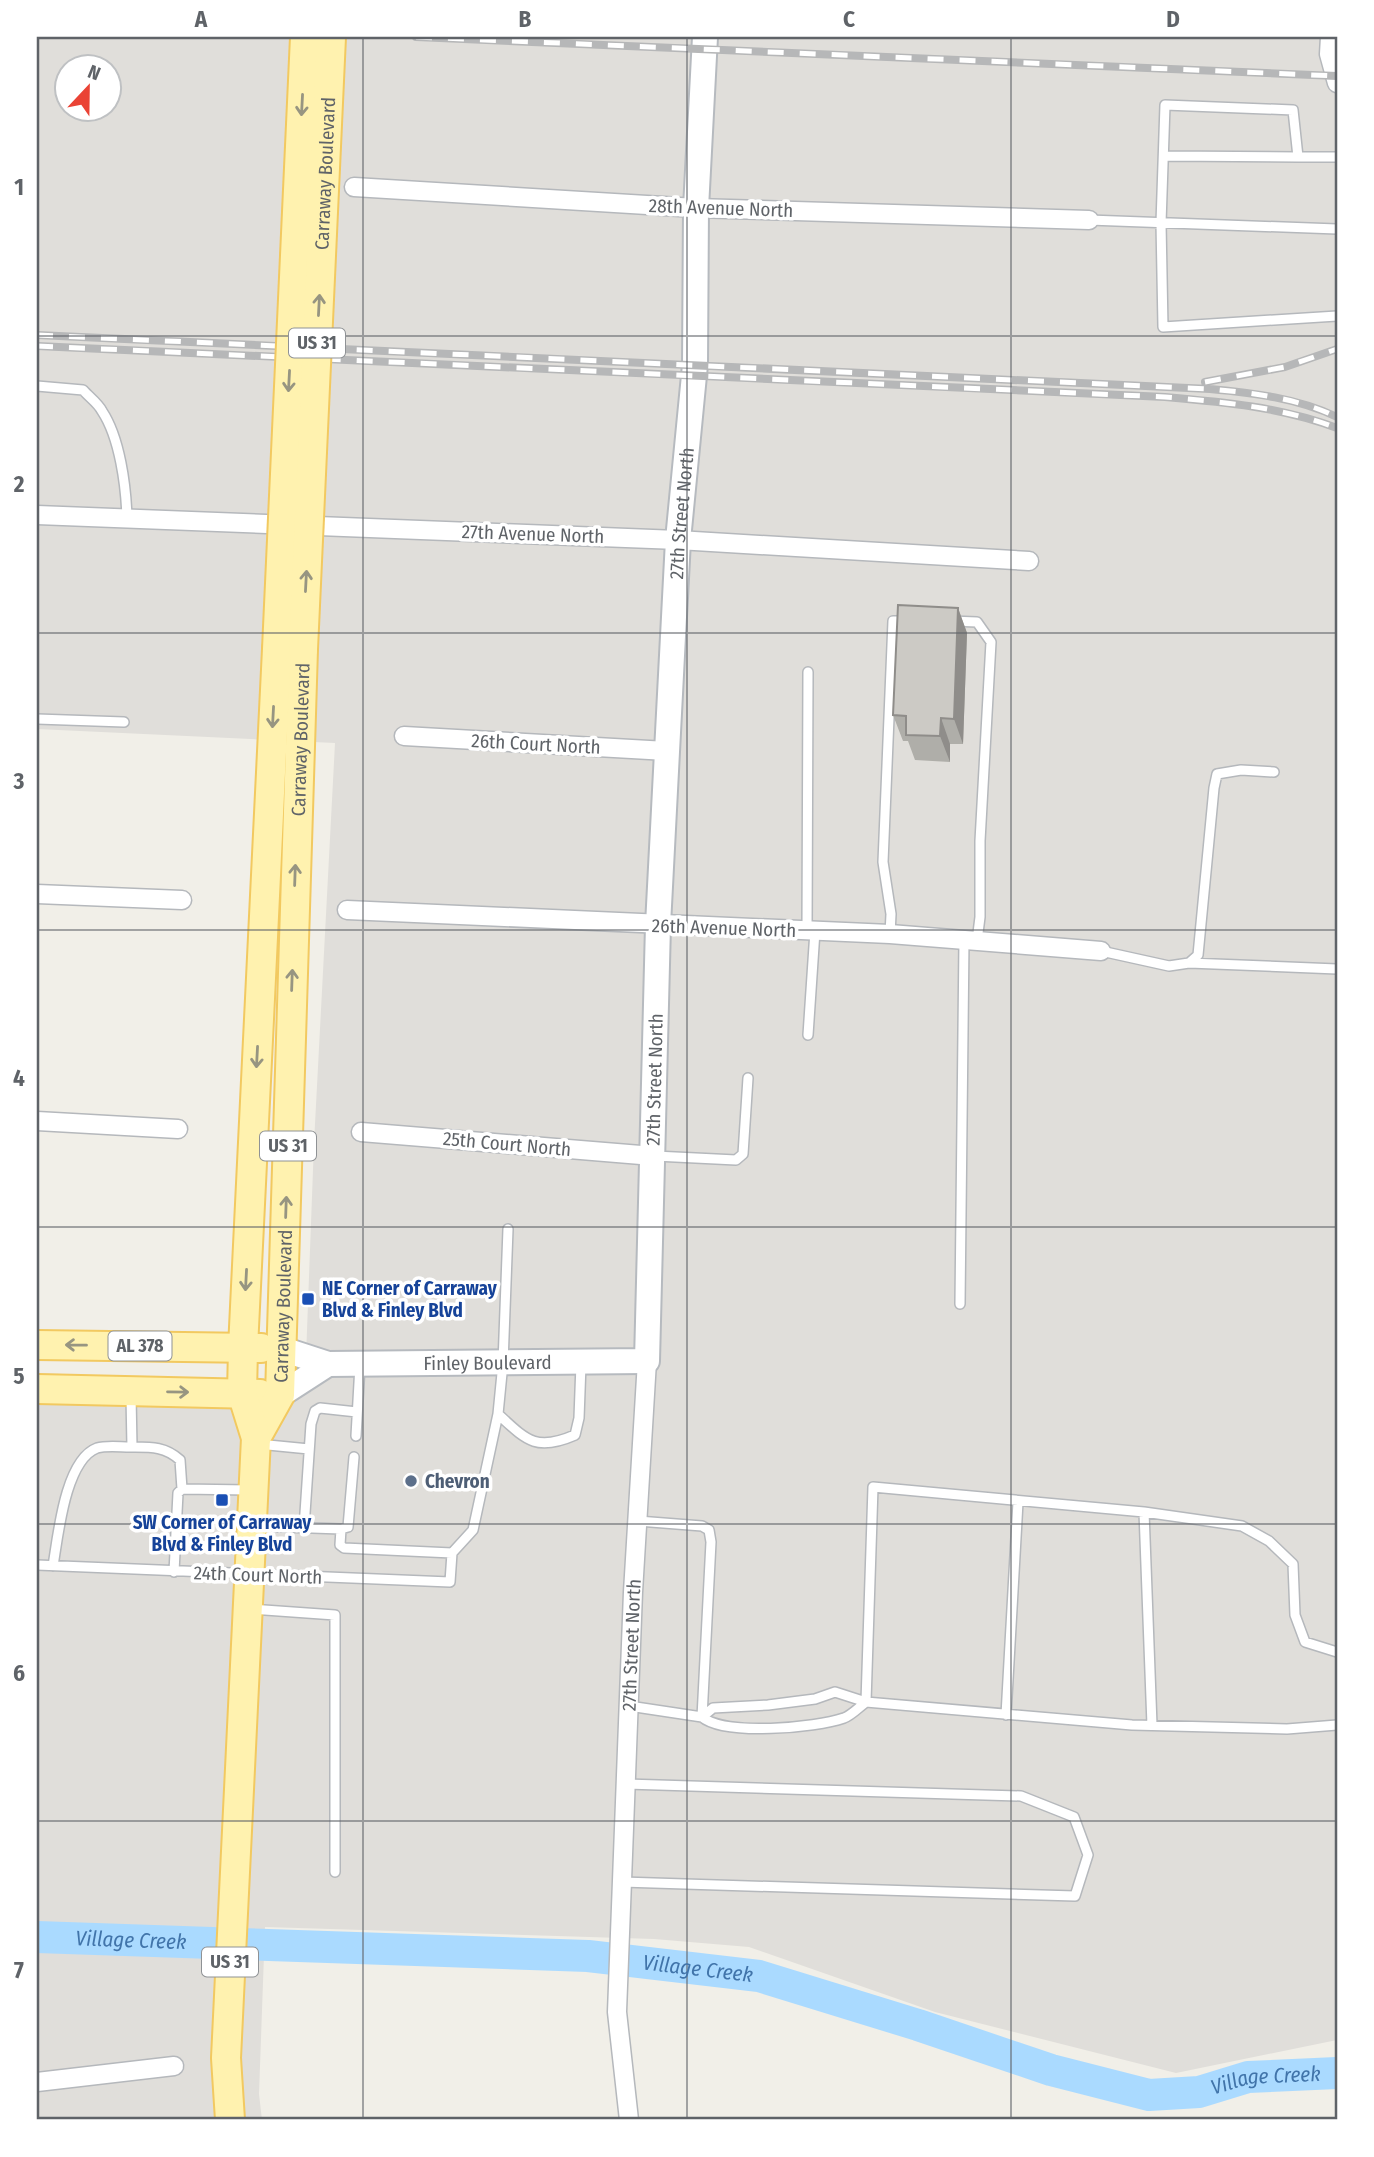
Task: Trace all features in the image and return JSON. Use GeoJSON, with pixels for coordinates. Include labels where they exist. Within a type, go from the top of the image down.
{"type":"FeatureCollection","features":[{"type":"Feature","properties":{"kind":"main road","name":"Carraway Boulevard"},"geometry":{"type":"LineString","coordinates":[[256,1441],[281,1395],[290,649],[305,37]]}},
{"type":"Feature","properties":{"kind":"main road","name":"Carraway Boulevard"},"geometry":{"type":"LineString","coordinates":[[230,2120],[226,2058],[256,1441],[242,1393],[243,1348],[331,37]]}},
{"type":"Feature","properties":{"kind":"main road","name":"Finley Boulevard"},"geometry":{"type":"LineString","coordinates":[[37,1345],[282,1349]]}},
{"type":"Feature","properties":{"kind":"main road"},"geometry":{"type":"LineString","coordinates":[[37,1390],[281,1395]]}},
{"type":"Feature","properties":{"kind":"street","name":"27th Street North"},"geometry":{"type":"LineString","coordinates":[[629,2120],[617,2012],[620,1923],[647,1361],[658,925],[678,540],[695,376],[696,208],[705,37]]}},
{"type":"Feature","properties":{"kind":"street"},"geometry":{"type":"LineString","coordinates":[[1330,37],[1329,54],[1336,79]]}},
{"type":"Feature","properties":{"kind":"street","name":"28th Avenue North"},"geometry":{"type":"LineString","coordinates":[[354,187],[696,208],[1089,220]]}},
{"type":"Feature","properties":{"kind":"street","name":"27th Avenue North"},"geometry":{"type":"LineString","coordinates":[[37,514],[678,540],[1029,561]]}},
{"type":"Feature","properties":{"kind":"street","name":"26th Court North"},"geometry":{"type":"LineString","coordinates":[[404,736],[667,751]]}},
{"type":"Feature","properties":{"kind":"street"},"geometry":{"type":"LineString","coordinates":[[37,894],[182,900]]}},
{"type":"Feature","properties":{"kind":"street","name":"26th Avenue North"},"geometry":{"type":"LineString","coordinates":[[347,910],[890,934],[1101,951]]}},
{"type":"Feature","properties":{"kind":"street"},"geometry":{"type":"LineString","coordinates":[[37,1121],[178,1129]]}},
{"type":"Feature","properties":{"kind":"street","name":"25th Court North"},"geometry":{"type":"LineString","coordinates":[[361,1132],[653,1156]]}},
{"type":"Feature","properties":{"kind":"street","name":"Finley Boulevard"},"geometry":{"type":"LineString","coordinates":[[282,1349],[328,1364],[647,1361]]}},
{"type":"Feature","properties":{"kind":"street"},"geometry":{"type":"LineString","coordinates":[[281,1395],[328,1364]]}},
{"type":"Feature","properties":{"kind":"street"},"geometry":{"type":"LineString","coordinates":[[37,2082],[174,2066]]}},
{"type":"Feature","properties":{"kind":"lane"},"geometry":{"type":"LineString","coordinates":[[1298,157],[1293,110],[1165,105],[1161,223],[1163,327],[1337,316]]}},
{"type":"Feature","properties":{"kind":"lane"},"geometry":{"type":"LineString","coordinates":[[1164,156],[1337,157]]}},
{"type":"Feature","properties":{"kind":"lane"},"geometry":{"type":"LineString","coordinates":[[1089,220],[1337,229]]}},
{"type":"Feature","properties":{"kind":"lane"},"geometry":{"type":"LineString","coordinates":[[37,386],[83,390],[102,411],[118,451],[126,486],[127,518]]}},
{"type":"Feature","properties":{"kind":"lane"},"geometry":{"type":"LineString","coordinates":[[890,934],[891,914],[883,862],[892,621],[916,621]]}},
{"type":"Feature","properties":{"kind":"lane"},"geometry":{"type":"LineString","coordinates":[[940,621],[976,622],[991,642],[979,841],[981,917],[970,940],[960,1304]]}},
{"type":"Feature","properties":{"kind":"lane"},"geometry":{"type":"LineString","coordinates":[[808,672],[811,931],[808,1035]]}},
{"type":"Feature","properties":{"kind":"lane"},"geometry":{"type":"LineString","coordinates":[[37,719],[124,722]]}},
{"type":"Feature","properties":{"kind":"lane"},"geometry":{"type":"LineString","coordinates":[[1189,963],[1198,955],[1217,774],[1241,770],[1274,772]]}},
{"type":"Feature","properties":{"kind":"lane"},"geometry":{"type":"LineString","coordinates":[[1101,951],[1169,966],[1189,963],[1337,969]]}},
{"type":"Feature","properties":{"kind":"lane"},"geometry":{"type":"LineString","coordinates":[[653,1156],[736,1160],[743,1154],[748,1078]]}},
{"type":"Feature","properties":{"kind":"lane"},"geometry":{"type":"LineString","coordinates":[[341,1529],[340,1545],[344,1548],[452,1553],[473,1530],[498,1414],[503,1363],[508,1229]]}},
{"type":"Feature","properties":{"kind":"lane"},"geometry":{"type":"LineString","coordinates":[[498,1414],[524,1438],[543,1443],[558,1443],[575,1435],[579,1418],[581,1362]]}},
{"type":"Feature","properties":{"kind":"lane"},"geometry":{"type":"LineString","coordinates":[[356,1436],[360,1364]]}},
{"type":"Feature","properties":{"kind":"lane"},"geometry":{"type":"LineString","coordinates":[[131,1391],[132,1447]]}},
{"type":"Feature","properties":{"kind":"lane"},"geometry":{"type":"LineString","coordinates":[[304,1528],[309,1449],[315,1411],[320,1408],[357,1412]]}},
{"type":"Feature","properties":{"kind":"lane"},"geometry":{"type":"LineString","coordinates":[[256,1441],[309,1449]]}},
{"type":"Feature","properties":{"kind":"lane"},"geometry":{"type":"LineString","coordinates":[[53,1566],[68,1490],[79,1464],[96,1448],[155,1447],[170,1450],[180,1460],[182,1489],[176,1501],[174,1572]]}},
{"type":"Feature","properties":{"kind":"lane"},"geometry":{"type":"LineString","coordinates":[[253,1526],[348,1527],[354,1457]]}},
{"type":"Feature","properties":{"kind":"lane"},"geometry":{"type":"LineString","coordinates":[[866,1702],[873,1488],[1144,1512],[1242,1526],[1269,1541],[1293,1564],[1295,1615],[1305,1642],[1337,1652]]}},
{"type":"Feature","properties":{"kind":"lane"},"geometry":{"type":"LineString","coordinates":[[182,1489],[254,1490]]}},
{"type":"Feature","properties":{"kind":"lane"},"geometry":{"type":"LineString","coordinates":[[1006,1715],[1018,1502]]}},
{"type":"Feature","properties":{"kind":"lane"},"geometry":{"type":"LineString","coordinates":[[1144,1512],[1152,1725]]}},
{"type":"Feature","properties":{"kind":"lane"},"geometry":{"type":"LineString","coordinates":[[638,1521],[702,1526],[709,1530],[711,1542],[702,1717]]}},
{"type":"Feature","properties":{"kind":"lane","name":"24th Court North"},"geometry":{"type":"LineString","coordinates":[[37,1566],[450,1582],[452,1553]]}},
{"type":"Feature","properties":{"kind":"lane"},"geometry":{"type":"LineString","coordinates":[[248,1609],[335,1615],[335,1872]]}},
{"type":"Feature","properties":{"kind":"lane"},"geometry":{"type":"LineString","coordinates":[[702,1717],[713,1708],[815,1699],[835,1692],[866,1702],[1152,1725],[1287,1729],[1337,1725]]}},
{"type":"Feature","properties":{"kind":"lane"},"geometry":{"type":"LineString","coordinates":[[629,1706],[702,1717],[709,1723],[730,1727],[797,1728],[846,1717],[866,1702]]}},
{"type":"Feature","properties":{"kind":"lane"},"geometry":{"type":"LineString","coordinates":[[622,1882],[1075,1896],[1088,1855],[1074,1817],[1021,1796],[626,1784]]}},
{"type":"Feature","properties":{"kind":"shaded area"},"geometry":{"type":"Polygon","coordinates":[[[37,37],[1337,37],[1337,2040],[1176,2073],[935,2012],[749,1947],[654,1939],[265,1927],[259,2094],[262,2120],[37,2120],[37,1373],[305,1384],[314,1143],[335,743],[37,729],[37,37]]]}},
{"type":"Feature","properties":{"kind":"building"},"geometry":{"type":"Polygon","coordinates":[[[898,605],[958,608],[954,719],[941,718],[940,736],[906,735],[906,716],[893,715],[898,605]]]}},
{"type":"Feature","properties":{"kind":"waterway","name":"Village Creek"},"geometry":{"type":"LineString","coordinates":[[37,1937],[588,1956],[759,1976],[1051,2070],[1149,2095],[1199,2092],[1248,2077],[1337,2073]]}},
{"type":"Feature","properties":{"kind":"railway"},"geometry":{"type":"LineString","coordinates":[[416,37],[1337,76]]}},
{"type":"Feature","properties":{"kind":"railway"},"geometry":{"type":"LineString","coordinates":[[37,335],[1210,389],[1291,401],[1337,417]]}},
{"type":"Feature","properties":{"kind":"railway"},"geometry":{"type":"LineString","coordinates":[[37,346],[1165,397],[1274,410],[1337,428]]}},
{"type":"Feature","properties":{"kind":"railway"},"geometry":{"type":"LineString","coordinates":[[1205,382],[1285,367],[1337,349]]}},
{"type":"Feature","properties":{"kind":"place","name":"NE Corner of Carraway Blvd & Finley Blvd"},"geometry":{"type":"Point","coordinates":[308,1299]}},
{"type":"Feature","properties":{"kind":"place","name":"Chevron"},"geometry":{"type":"Point","coordinates":[411,1481]}},
{"type":"Feature","properties":{"kind":"place","name":"SW Corner of Carraway Blvd & Finley Blvd"},"geometry":{"type":"Point","coordinates":[222,1500]}}]}
